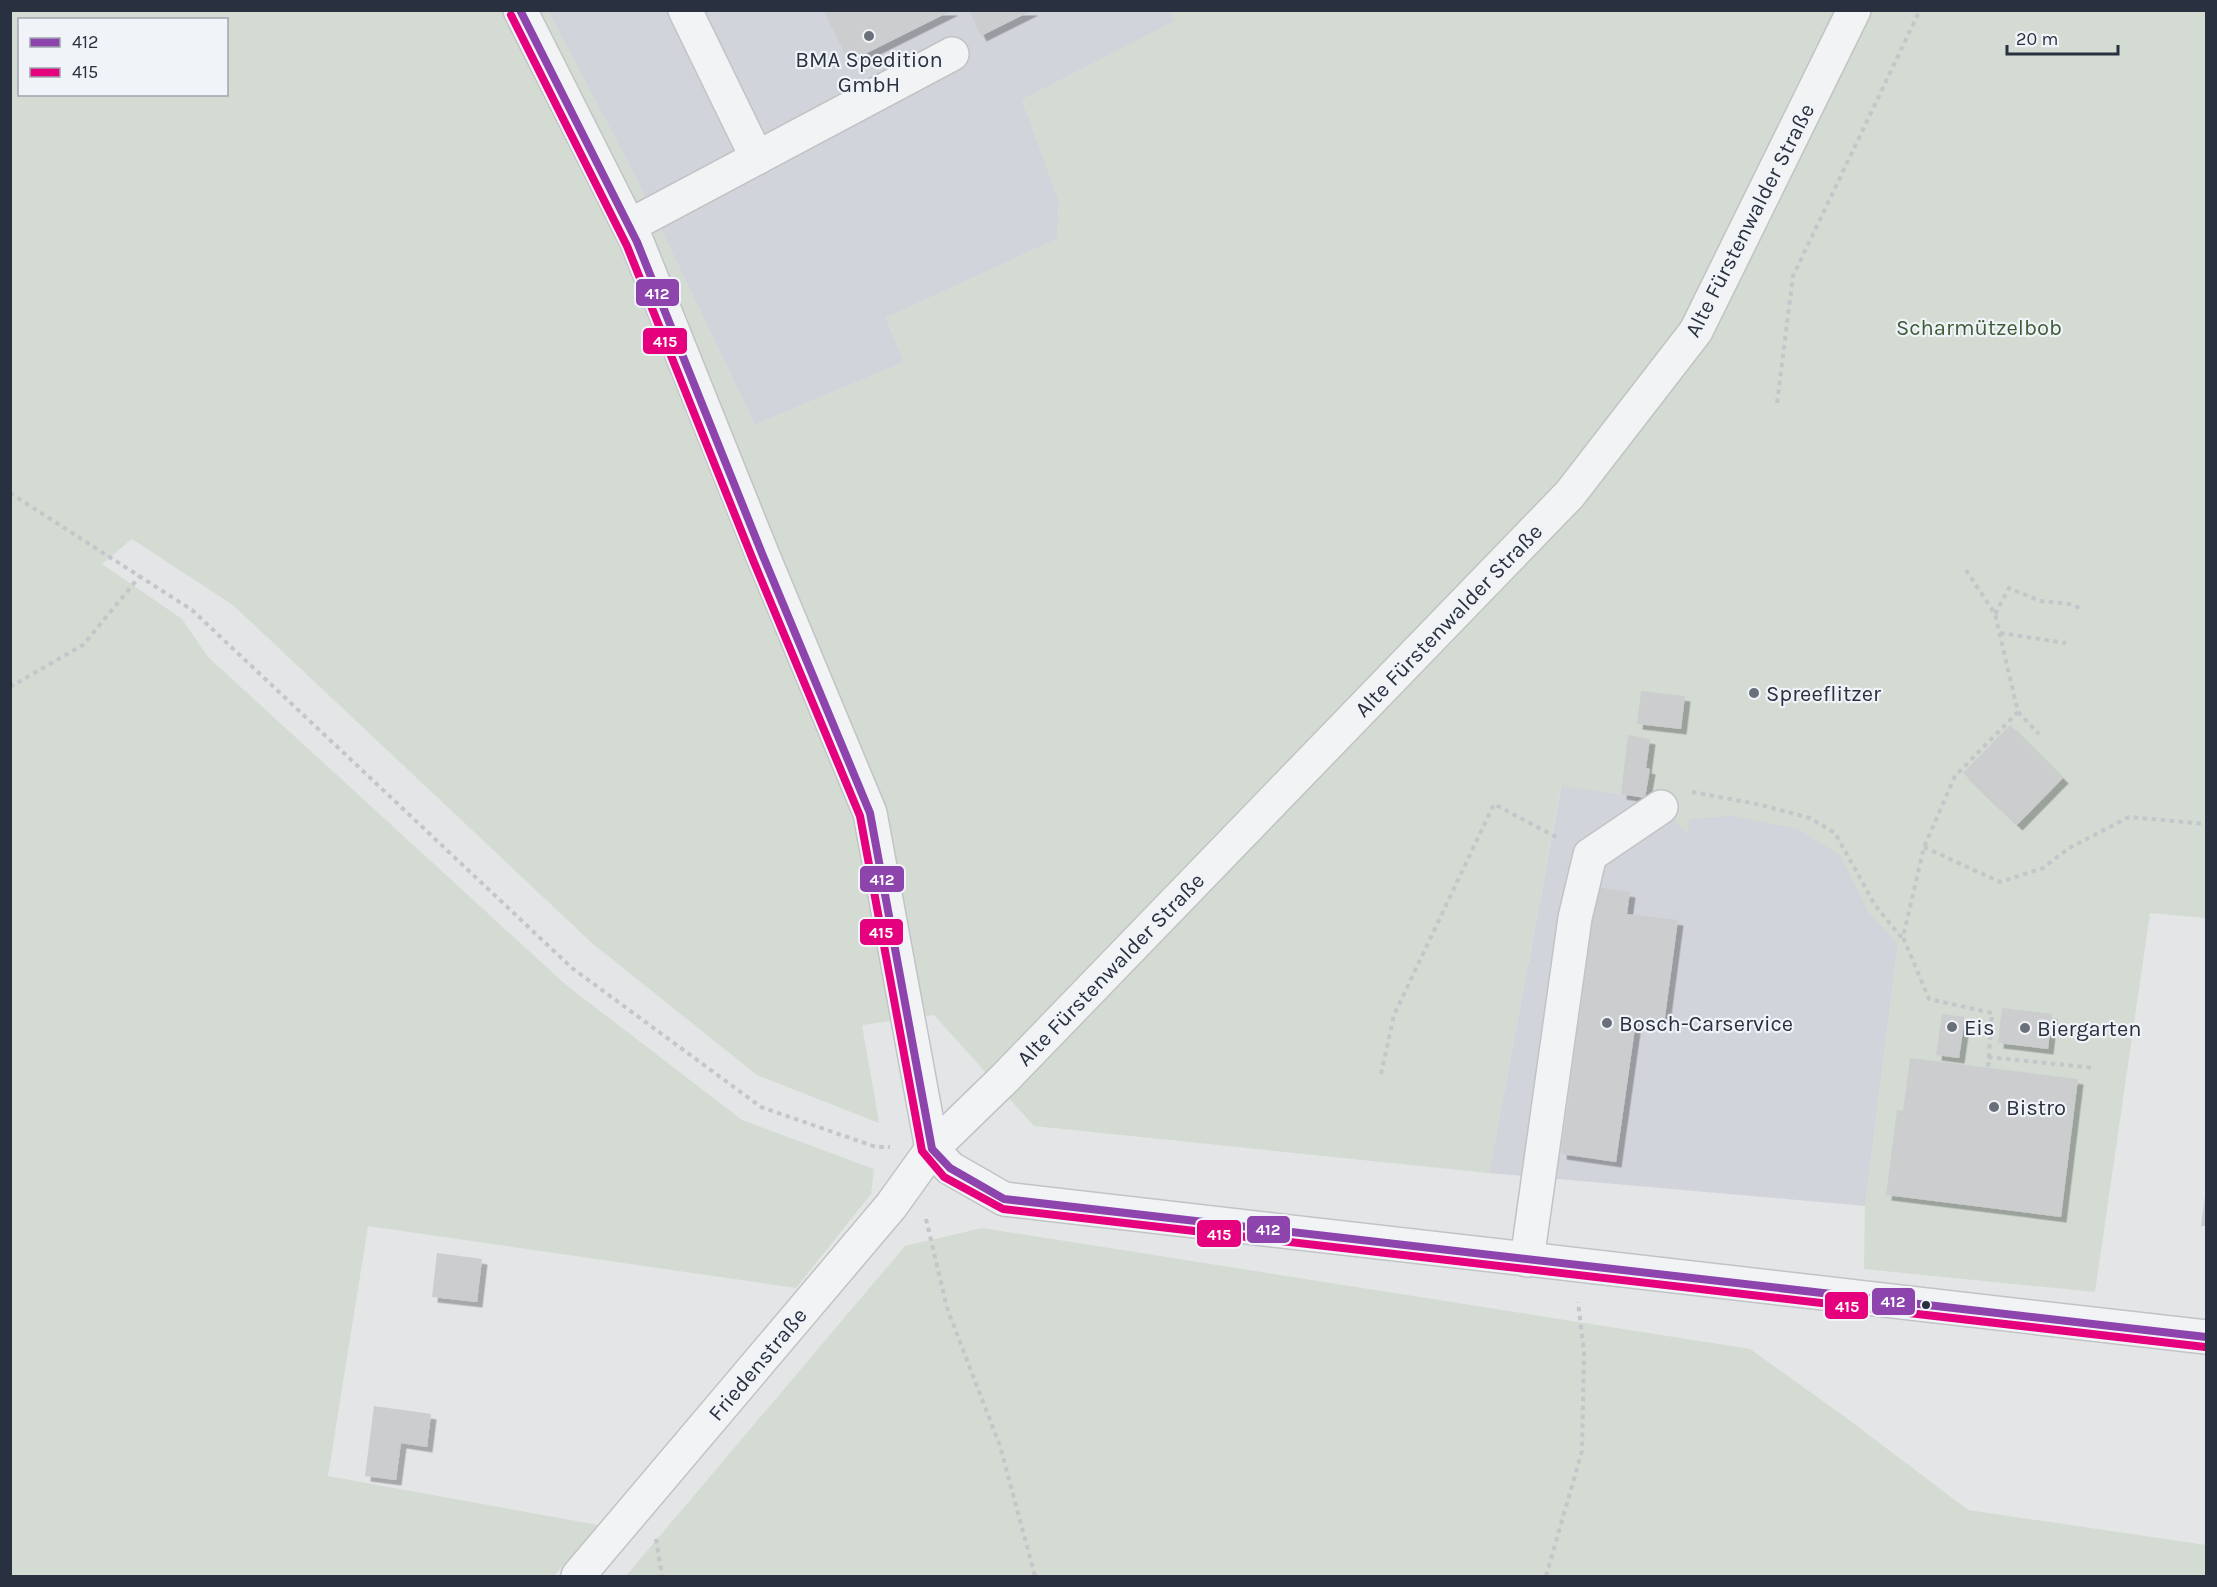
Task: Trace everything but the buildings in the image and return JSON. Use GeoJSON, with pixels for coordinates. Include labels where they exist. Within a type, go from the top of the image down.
{"type":"FeatureCollection","features":[{"type":"Feature","properties":{"kind":"street"},"geometry":{"type":"LineString","coordinates":[[520,10],[637,242],[763,556],[870,813],[932,1149],[950,1168],[1004,1199],[2206,1337]]}},
{"type":"Feature","properties":{"kind":"street"},"geometry":{"type":"LineString","coordinates":[[685,10],[757,158]]}},
{"type":"Feature","properties":{"kind":"street","name":"Alte Fürstenwalder Straße"},"geometry":{"type":"LineString","coordinates":[[932,1149],[1005,1078],[1570,494],[1696,331],[1854,10]]}},
{"type":"Feature","properties":{"kind":"street"},"geometry":{"type":"LineString","coordinates":[[628,226],[951,54]]}},
{"type":"Feature","properties":{"kind":"street"},"geometry":{"type":"LineString","coordinates":[[1527,1260],[1575,918],[1590,855],[1661,807]]}},
{"type":"Feature","properties":{"kind":"street","name":"Friedenstraße"},"geometry":{"type":"LineString","coordinates":[[578,1576],[891,1206],[932,1149]]}},
{"type":"Feature","properties":{"kind":"path"},"geometry":{"type":"LineString","coordinates":[[1778,403],[1793,276],[1920,10]]}},
{"type":"Feature","properties":{"kind":"path"},"geometry":{"type":"LineString","coordinates":[[10,493],[192,610],[572,968],[761,1107],[876,1147],[932,1149]]}},
{"type":"Feature","properties":{"kind":"path"},"geometry":{"type":"LineString","coordinates":[[1966,570],[1995,614],[2018,712],[2039,734]]}},
{"type":"Feature","properties":{"kind":"path"},"geometry":{"type":"LineString","coordinates":[[10,687],[83,645],[140,576]]}},
{"type":"Feature","properties":{"kind":"path"},"geometry":{"type":"LineString","coordinates":[[1995,614],[2009,588],[2040,601],[2070,604],[2082,609]]}},
{"type":"Feature","properties":{"kind":"path"},"geometry":{"type":"LineString","coordinates":[[2000,633],[2066,643]]}},
{"type":"Feature","properties":{"kind":"path"},"geometry":{"type":"LineString","coordinates":[[1903,937],[1924,847],[1955,777],[2018,712]]}},
{"type":"Feature","properties":{"kind":"path"},"geometry":{"type":"LineString","coordinates":[[1661,807],[1675,789],[1757,804],[1810,818],[1836,833],[1875,905],[1903,937],[1929,999],[1992,1013],[1988,1068]]}},
{"type":"Feature","properties":{"kind":"path"},"geometry":{"type":"LineString","coordinates":[[1382,1074],[1394,1015],[1494,804],[1590,855]]}},
{"type":"Feature","properties":{"kind":"path"},"geometry":{"type":"LineString","coordinates":[[1924,847],[2000,882],[2043,868],[2068,848],[2129,817],[2206,824]]}},
{"type":"Feature","properties":{"kind":"path"},"geometry":{"type":"LineString","coordinates":[[1988,1057],[2095,1068]]}},
{"type":"Feature","properties":{"kind":"path"},"geometry":{"type":"LineString","coordinates":[[925,1215],[947,1308],[1000,1446],[1035,1576]]}},
{"type":"Feature","properties":{"kind":"path"},"geometry":{"type":"LineString","coordinates":[[1546,1576],[1582,1451],[1584,1353],[1573,1265]]}},
{"type":"Feature","properties":{"kind":"shaded area"},"geometry":{"type":"Polygon","coordinates":[[[1170,10],[1175,21],[1022,100],[1059,201],[1057,239],[886,318],[904,362],[755,425],[634,174],[548,11],[1170,10]]]}},
{"type":"Feature","properties":{"kind":"shaded area"},"geometry":{"type":"Polygon","coordinates":[[[1713,402],[1898,944],[1865,1206],[1489,1173],[1596,601],[1713,402]]]}},
{"type":"Feature","properties":{"kind":"green space","name":"Scharmützelbob"},"geometry":{"type":"Polygon","coordinates":[[[11,11],[548,11],[634,174],[755,425],[904,362],[886,318],[1057,239],[1059,201],[1022,100],[1174,21],[1170,11],[2206,11],[2206,918],[2150,913],[2095,1292],[1864,1269],[1865,1206],[1898,944],[1868,912],[1841,856],[1798,829],[1732,816],[1689,819],[1688,835],[1661,807],[1645,798],[1561,786],[1489,1173],[1034,1126],[934,1015],[862,1025],[879,1123],[757,1075],[592,943],[233,605],[132,539],[102,564],[182,619],[208,657],[566,985],[742,1120],[874,1169],[871,1194],[796,1288],[368,1226],[328,1476],[598,1525],[554,1576],[11,1576],[11,11]]]}},
{"type":"Feature","properties":{"kind":"green space"},"geometry":{"type":"Polygon","coordinates":[[[982,1228],[1750,1349],[1968,1510],[2206,1545],[2206,1576],[626,1576],[905,1246],[982,1228]]]}},
{"type":"Feature","properties":{"kind":"transit line","name":"412"},"geometry":{"type":"LineString","coordinates":[[520,10],[637,242],[763,556],[870,813],[932,1149],[950,1168],[1004,1199],[2206,1337]]}},
{"type":"Feature","properties":{"kind":"transit line","name":"415"},"geometry":{"type":"LineString","coordinates":[[511,15],[627,246],[753,560],[860,816],[922,1151],[944,1177],[1003,1209],[2205,1347]]}},
{"type":"Feature","properties":{"kind":"place","name":"BMA Spedition GmbH"},"geometry":{"type":"Point","coordinates":[869,36]}},
{"type":"Feature","properties":{"kind":"place","name":"Spreeflitzer"},"geometry":{"type":"Point","coordinates":[1754,693]}},
{"type":"Feature","properties":{"kind":"place","name":"Bosch-Carservice"},"geometry":{"type":"Point","coordinates":[1607,1023]}},
{"type":"Feature","properties":{"kind":"place","name":"Eis"},"geometry":{"type":"Point","coordinates":[1952,1027]}},
{"type":"Feature","properties":{"kind":"place","name":"Biergarten"},"geometry":{"type":"Point","coordinates":[2025,1028]}},
{"type":"Feature","properties":{"kind":"place","name":"Bistro"},"geometry":{"type":"Point","coordinates":[1994,1107]}}]}
